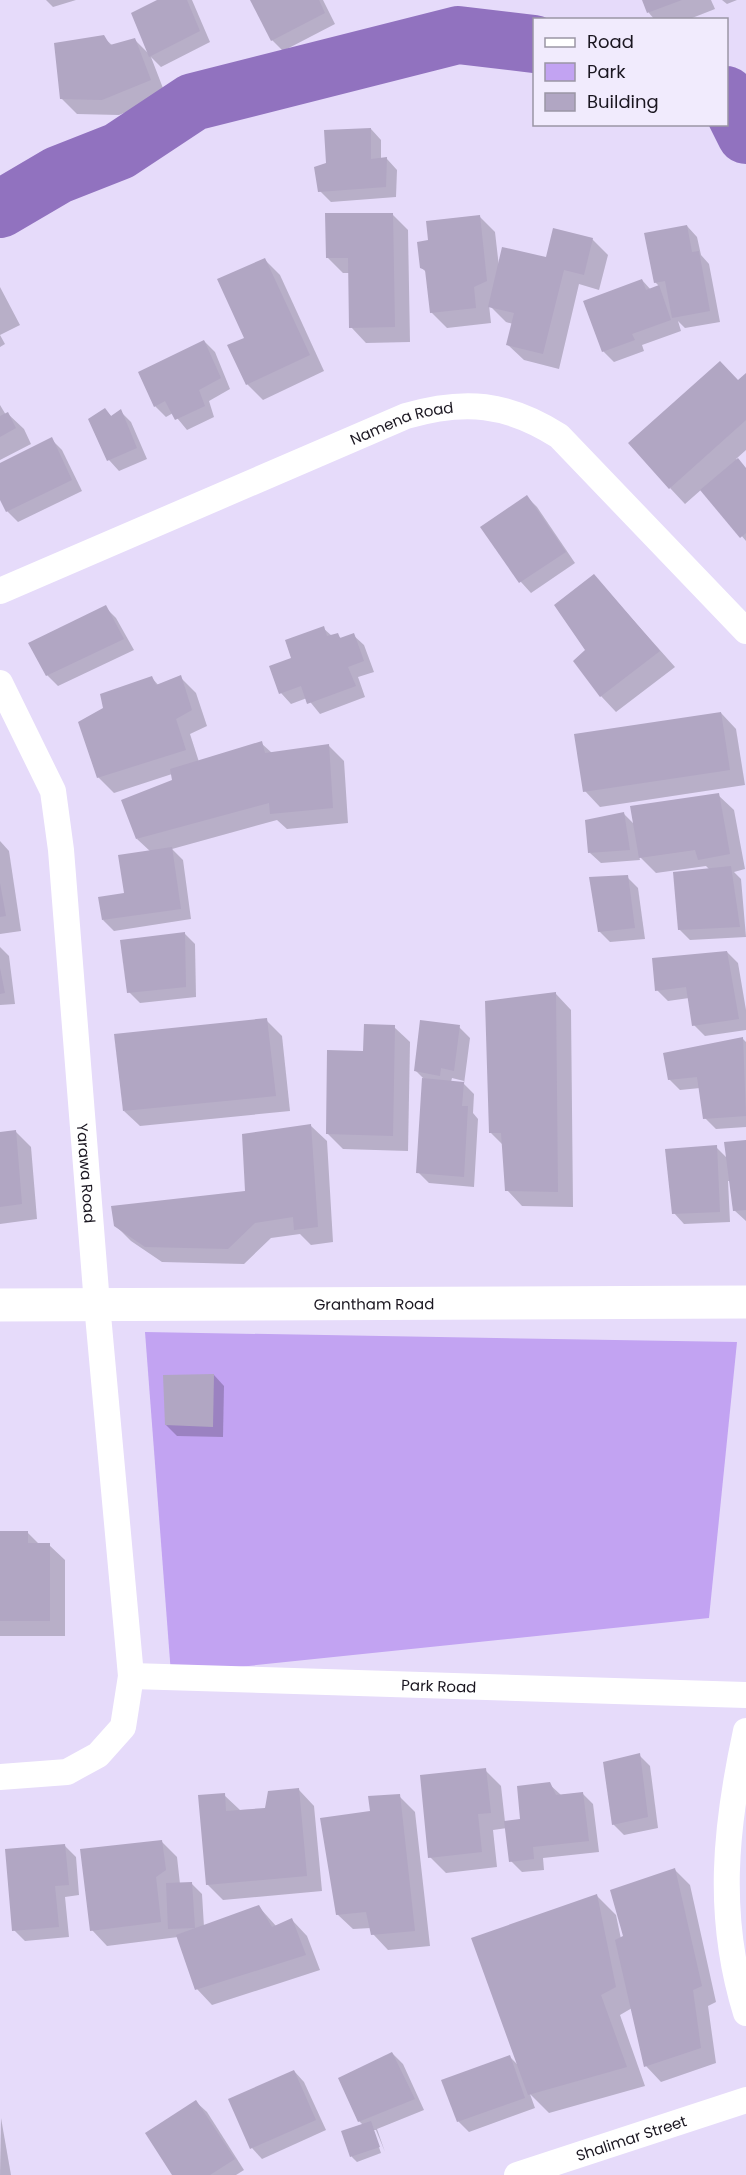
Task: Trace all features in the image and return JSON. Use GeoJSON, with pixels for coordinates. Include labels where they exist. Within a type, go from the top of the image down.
{"type":"FeatureCollection","features":[{"type":"Feature","properties":{"kind":"main road","name":"Grantham Road"},"geometry":{"type":"LineString","coordinates":[[0,1305],[746,1302]]}},
{"type":"Feature","properties":{"kind":"street","name":"Namena Road"},"geometry":{"type":"LineString","coordinates":[[0,591],[406,416],[440,408],[478,405],[520,415],[560,436],[746,631]]}},
{"type":"Feature","properties":{"kind":"street","name":"Yarawa Road"},"geometry":{"type":"LineString","coordinates":[[0,683],[53,791],[62,862],[97,1304],[131,1676],[123,1727],[98,1755],[67,1772],[0,1777]]}},
{"type":"Feature","properties":{"kind":"street","name":"Park Road"},"geometry":{"type":"LineString","coordinates":[[131,1676],[746,1695]]}},
{"type":"Feature","properties":{"kind":"street"},"geometry":{"type":"LineString","coordinates":[[746,1731],[731,1800],[726,1876],[735,1966],[746,2013]]}},
{"type":"Feature","properties":{"kind":"street","name":"Shalimar Street"},"geometry":{"type":"LineString","coordinates":[[517,2175],[746,2100]]}},
{"type":"Feature","properties":{"kind":"green space"},"geometry":{"type":"Polygon","coordinates":[[[145,1332],[737,1342],[709,1618],[171,1674],[145,1332]]]}},
{"type":"Feature","properties":{"kind":"building"},"geometry":{"type":"Polygon","coordinates":[[[157,0],[187,0],[200,31],[149,57],[131,13],[157,0]]]}},
{"type":"Feature","properties":{"kind":"building"},"geometry":{"type":"Polygon","coordinates":[[[250,0],[319,0],[325,13],[271,41],[250,0]]]}},
{"type":"Feature","properties":{"kind":"building"},"geometry":{"type":"Polygon","coordinates":[[[642,0],[682,0],[647,13],[642,0]]]}},
{"type":"Feature","properties":{"kind":"building"},"geometry":{"type":"Polygon","coordinates":[[[104,35],[110,45],[135,38],[151,80],[102,100],[60,99],[54,43],[104,35]]]}},
{"type":"Feature","properties":{"kind":"building"},"geometry":{"type":"Polygon","coordinates":[[[371,128],[371,159],[387,157],[386,187],[318,192],[314,167],[326,163],[324,130],[371,128]]]}},
{"type":"Feature","properties":{"kind":"building"},"geometry":{"type":"Polygon","coordinates":[[[325,213],[393,213],[395,327],[349,328],[348,258],[326,258],[325,213]]]}},
{"type":"Feature","properties":{"kind":"building"},"geometry":{"type":"Polygon","coordinates":[[[480,215],[487,281],[474,287],[476,308],[430,313],[425,270],[420,268],[417,242],[428,240],[426,221],[480,215]]]}},
{"type":"Feature","properties":{"kind":"building"},"geometry":{"type":"Polygon","coordinates":[[[687,225],[692,252],[699,251],[710,311],[672,318],[665,281],[654,283],[644,233],[687,225]]]}},
{"type":"Feature","properties":{"kind":"building"},"geometry":{"type":"Polygon","coordinates":[[[553,228],[593,238],[584,275],[564,270],[543,354],[506,345],[514,313],[488,307],[502,247],[546,257],[553,228]]]}},
{"type":"Feature","properties":{"kind":"building"},"geometry":{"type":"Polygon","coordinates":[[[265,258],[310,355],[246,385],[227,345],[244,338],[217,279],[265,258]]]}},
{"type":"Feature","properties":{"kind":"building"},"geometry":{"type":"Polygon","coordinates":[[[642,279],[646,290],[659,285],[671,320],[632,334],[635,340],[602,352],[583,301],[642,279]]]}},
{"type":"Feature","properties":{"kind":"building"},"geometry":{"type":"Polygon","coordinates":[[[204,340],[221,378],[199,390],[205,406],[175,420],[165,401],[154,407],[138,372],[204,340]]]}},
{"type":"Feature","properties":{"kind":"building"},"geometry":{"type":"Polygon","coordinates":[[[720,361],[738,380],[746,373],[746,420],[669,489],[628,443],[720,361]]]}},
{"type":"Feature","properties":{"kind":"building"},"geometry":{"type":"Polygon","coordinates":[[[105,408],[111,416],[121,409],[137,448],[107,461],[88,419],[105,408]]]}},
{"type":"Feature","properties":{"kind":"building"},"geometry":{"type":"Polygon","coordinates":[[[8,412],[16,428],[0,437],[0,416],[8,412]]]}},
{"type":"Feature","properties":{"kind":"building"},"geometry":{"type":"Polygon","coordinates":[[[52,437],[72,480],[6,512],[0,500],[0,463],[52,437]]]}},
{"type":"Feature","properties":{"kind":"building"},"geometry":{"type":"Polygon","coordinates":[[[738,458],[746,468],[746,533],[740,538],[700,490],[738,458]]]}},
{"type":"Feature","properties":{"kind":"building"},"geometry":{"type":"Polygon","coordinates":[[[527,495],[566,552],[519,583],[480,527],[527,495]]]}},
{"type":"Feature","properties":{"kind":"building"},"geometry":{"type":"Polygon","coordinates":[[[594,574],[660,651],[600,697],[573,661],[585,650],[554,605],[594,574]]]}},
{"type":"Feature","properties":{"kind":"building"},"geometry":{"type":"Polygon","coordinates":[[[106,605],[124,639],[46,676],[28,643],[106,605]]]}},
{"type":"Feature","properties":{"kind":"building"},"geometry":{"type":"Polygon","coordinates":[[[324,626],[327,636],[338,633],[340,638],[354,633],[364,661],[348,667],[356,686],[307,704],[301,686],[279,694],[269,666],[291,658],[285,640],[324,626]]]}},
{"type":"Feature","properties":{"kind":"building"},"geometry":{"type":"Polygon","coordinates":[[[181,675],[192,710],[176,719],[186,750],[97,778],[78,722],[103,708],[100,694],[152,676],[156,685],[181,675]]]}},
{"type":"Feature","properties":{"kind":"building"},"geometry":{"type":"Polygon","coordinates":[[[721,712],[730,770],[583,792],[574,734],[721,712]]]}},
{"type":"Feature","properties":{"kind":"building"},"geometry":{"type":"Polygon","coordinates":[[[262,741],[265,753],[329,744],[333,808],[270,814],[269,803],[136,839],[121,800],[172,780],[170,769],[262,741]]]}},
{"type":"Feature","properties":{"kind":"building"},"geometry":{"type":"Polygon","coordinates":[[[719,793],[730,854],[698,860],[695,850],[639,858],[630,806],[719,793]]]}},
{"type":"Feature","properties":{"kind":"building"},"geometry":{"type":"Polygon","coordinates":[[[624,812],[630,850],[588,853],[585,820],[624,812]]]}},
{"type":"Feature","properties":{"kind":"building"},"geometry":{"type":"Polygon","coordinates":[[[172,847],[181,909],[102,920],[98,897],[124,893],[118,855],[172,847]]]}},
{"type":"Feature","properties":{"kind":"building"},"geometry":{"type":"Polygon","coordinates":[[[731,866],[740,927],[678,930],[673,872],[731,866]]]}},
{"type":"Feature","properties":{"kind":"building"},"geometry":{"type":"Polygon","coordinates":[[[628,875],[635,928],[598,932],[589,877],[628,875]]]}},
{"type":"Feature","properties":{"kind":"building"},"geometry":{"type":"Polygon","coordinates":[[[0,883],[6,916],[0,917],[0,883]]]}},
{"type":"Feature","properties":{"kind":"building"},"geometry":{"type":"Polygon","coordinates":[[[185,932],[186,987],[127,993],[120,940],[185,932]]]}},
{"type":"Feature","properties":{"kind":"building"},"geometry":{"type":"Polygon","coordinates":[[[727,951],[739,1019],[692,1026],[686,987],[655,991],[652,958],[727,951]]]}},
{"type":"Feature","properties":{"kind":"building"},"geometry":{"type":"Polygon","coordinates":[[[0,968],[5,993],[0,994],[0,968]]]}},
{"type":"Feature","properties":{"kind":"building"},"geometry":{"type":"Polygon","coordinates":[[[556,992],[558,1192],[505,1191],[501,1133],[489,1133],[485,1001],[556,992]]]}},
{"type":"Feature","properties":{"kind":"building"},"geometry":{"type":"Polygon","coordinates":[[[267,1018],[276,1096],[123,1111],[114,1034],[267,1018]]]}},
{"type":"Feature","properties":{"kind":"building"},"geometry":{"type":"Polygon","coordinates":[[[420,1020],[460,1025],[454,1071],[441,1068],[440,1076],[414,1071],[420,1020]]]}},
{"type":"Feature","properties":{"kind":"building"},"geometry":{"type":"Polygon","coordinates":[[[364,1024],[395,1025],[393,1136],[326,1134],[327,1050],[363,1051],[364,1024]]]}},
{"type":"Feature","properties":{"kind":"building"},"geometry":{"type":"Polygon","coordinates":[[[743,1037],[746,1116],[703,1119],[697,1077],[668,1080],[663,1053],[743,1037]]]}},
{"type":"Feature","properties":{"kind":"building"},"geometry":{"type":"Polygon","coordinates":[[[422,1078],[464,1082],[462,1106],[468,1106],[464,1177],[416,1173],[422,1078]]]}},
{"type":"Feature","properties":{"kind":"building"},"geometry":{"type":"Polygon","coordinates":[[[311,1124],[318,1227],[294,1230],[293,1217],[255,1223],[228,1249],[145,1247],[114,1226],[111,1206],[245,1191],[242,1134],[311,1124]]]}},
{"type":"Feature","properties":{"kind":"building"},"geometry":{"type":"Polygon","coordinates":[[[16,1130],[22,1204],[0,1207],[0,1132],[16,1130]]]}},
{"type":"Feature","properties":{"kind":"building"},"geometry":{"type":"Polygon","coordinates":[[[746,1140],[746,1210],[733,1211],[724,1142],[746,1140]]]}},
{"type":"Feature","properties":{"kind":"building"},"geometry":{"type":"Polygon","coordinates":[[[717,1145],[720,1212],[672,1214],[665,1149],[717,1145]]]}},
{"type":"Feature","properties":{"kind":"building"},"geometry":{"type":"Polygon","coordinates":[[[214,1374],[213,1427],[165,1425],[163,1375],[214,1374]]]}},
{"type":"Feature","properties":{"kind":"building"},"geometry":{"type":"Polygon","coordinates":[[[0,1531],[28,1531],[28,1543],[50,1543],[50,1621],[0,1621],[0,1531]]]}},
{"type":"Feature","properties":{"kind":"building"},"geometry":{"type":"Polygon","coordinates":[[[640,1753],[648,1817],[612,1825],[603,1762],[640,1753]]]}},
{"type":"Feature","properties":{"kind":"building"},"geometry":{"type":"Polygon","coordinates":[[[486,1768],[491,1813],[478,1814],[482,1852],[428,1858],[420,1775],[486,1768]]]}},
{"type":"Feature","properties":{"kind":"building"},"geometry":{"type":"Polygon","coordinates":[[[550,1782],[556,1795],[583,1792],[589,1841],[533,1847],[534,1859],[509,1862],[504,1821],[520,1819],[517,1786],[550,1782]]]}},
{"type":"Feature","properties":{"kind":"building"},"geometry":{"type":"Polygon","coordinates":[[[299,1788],[307,1876],[206,1885],[198,1795],[225,1793],[226,1811],[265,1808],[268,1791],[299,1788]]]}},
{"type":"Feature","properties":{"kind":"building"},"geometry":{"type":"Polygon","coordinates":[[[400,1794],[415,1931],[371,1935],[366,1912],[336,1915],[320,1818],[370,1811],[368,1796],[400,1794]]]}},
{"type":"Feature","properties":{"kind":"building"},"geometry":{"type":"Polygon","coordinates":[[[162,1840],[166,1870],[156,1877],[161,1922],[90,1931],[80,1849],[162,1840]]]}},
{"type":"Feature","properties":{"kind":"building"},"geometry":{"type":"Polygon","coordinates":[[[65,1844],[69,1885],[55,1886],[59,1927],[12,1931],[5,1849],[65,1844]]]}},
{"type":"Feature","properties":{"kind":"building"},"geometry":{"type":"Polygon","coordinates":[[[675,1868],[702,1986],[693,1990],[701,2048],[644,2067],[615,1940],[623,1936],[610,1890],[675,1868]]]}},
{"type":"Feature","properties":{"kind":"building"},"geometry":{"type":"Polygon","coordinates":[[[192,1882],[195,1928],[168,1929],[166,1883],[192,1882]]]}},
{"type":"Feature","properties":{"kind":"building"},"geometry":{"type":"Polygon","coordinates":[[[597,1894],[616,1987],[601,1995],[627,2067],[528,2095],[471,1938],[597,1894]]]}},
{"type":"Feature","properties":{"kind":"building"},"geometry":{"type":"Polygon","coordinates":[[[259,1905],[272,1927],[292,1918],[306,1955],[195,1990],[176,1935],[259,1905]]]}},
{"type":"Feature","properties":{"kind":"building"},"geometry":{"type":"Polygon","coordinates":[[[392,2052],[415,2099],[358,2122],[338,2078],[392,2052]]]}},
{"type":"Feature","properties":{"kind":"building"},"geometry":{"type":"Polygon","coordinates":[[[510,2055],[525,2098],[457,2122],[441,2080],[510,2055]]]}},
{"type":"Feature","properties":{"kind":"building"},"geometry":{"type":"Polygon","coordinates":[[[294,2070],[316,2120],[250,2149],[228,2099],[294,2070]]]}},
{"type":"Feature","properties":{"kind":"building"},"geometry":{"type":"Polygon","coordinates":[[[196,2100],[235,2159],[210,2175],[172,2175],[145,2133],[196,2100]]]}},
{"type":"Feature","properties":{"kind":"building"},"geometry":{"type":"Polygon","coordinates":[[[371,2121],[380,2147],[350,2157],[341,2131],[371,2121]]]}},
{"type":"Feature","properties":{"kind":"waterway"},"geometry":{"type":"LineString","coordinates":[[0,209],[58,175],[119,151],[193,102],[458,35],[533,44]]}},
{"type":"Feature","properties":{"kind":"waterway"},"geometry":{"type":"LineString","coordinates":[[728,99],[746,135]]}}]}
